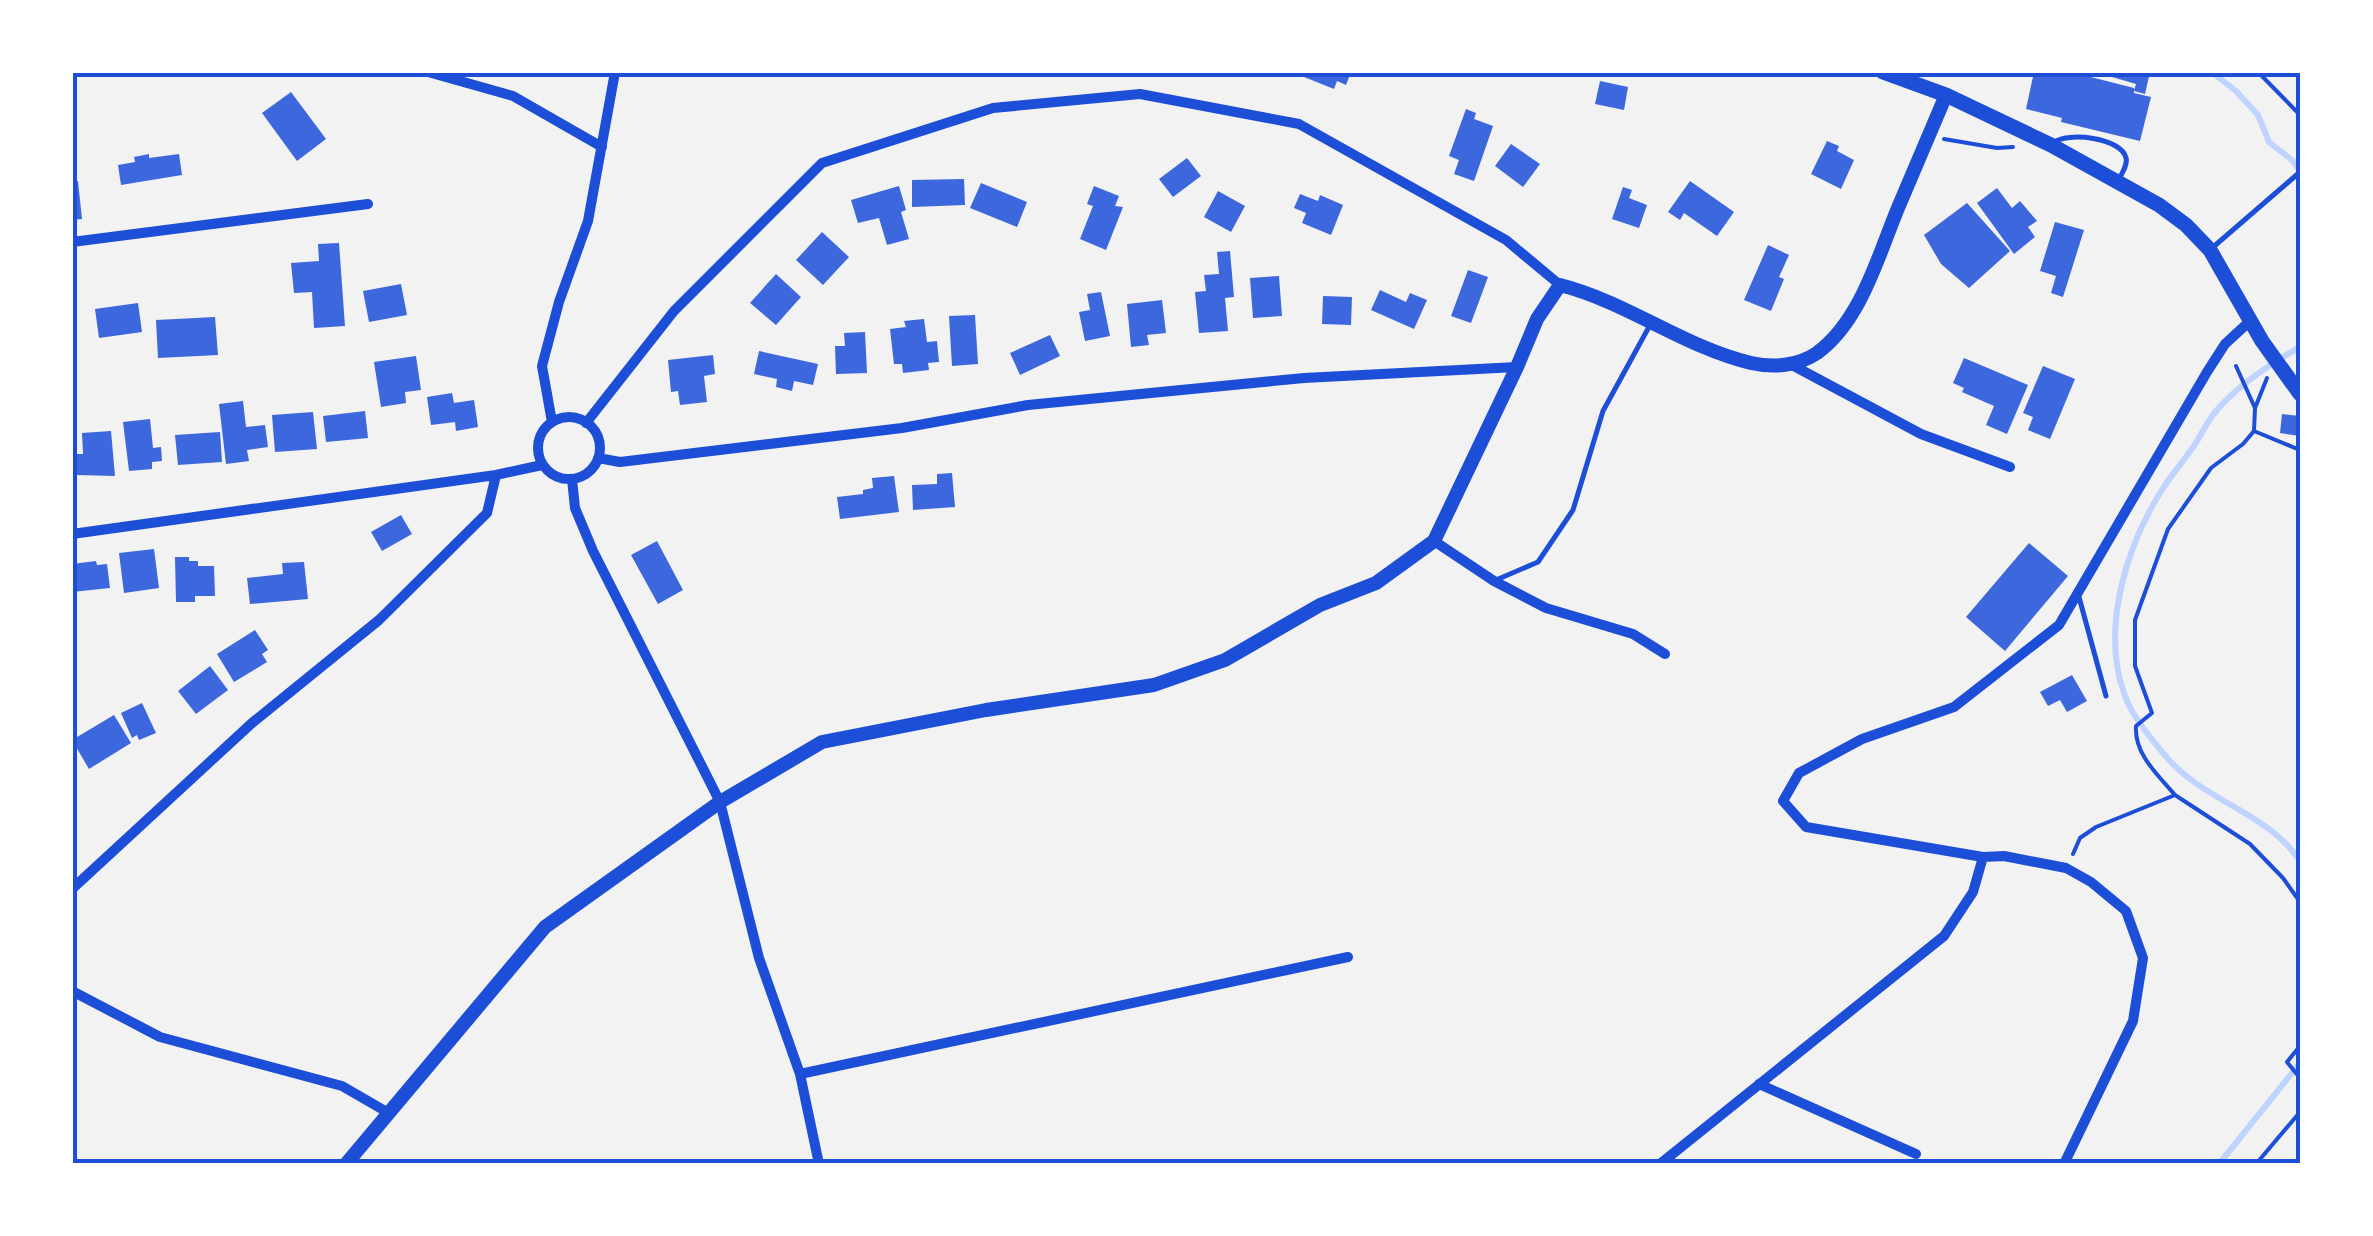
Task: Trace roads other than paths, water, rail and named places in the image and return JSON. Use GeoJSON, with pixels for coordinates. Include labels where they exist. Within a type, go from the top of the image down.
{"type":"FeatureCollection","features":[{"type":"Feature","properties":{"kind":"main road"},"geometry":{"type":"LineString","coordinates":[[1883,72],[1946,95],[2051,145],[2186,224],[2210,250],[2262,342],[2298,391]]}},
{"type":"Feature","properties":{"kind":"street"},"geometry":{"type":"LineString","coordinates":[[428,72],[514,96],[602,146]]}},
{"type":"Feature","properties":{"kind":"street"},"geometry":{"type":"LineString","coordinates":[[552,422],[542,366],[559,302],[588,221],[615,72]]}},
{"type":"Feature","properties":{"kind":"street"},"geometry":{"type":"LineString","coordinates":[[586,423],[674,311],[822,163],[992,108],[1140,94],[1299,124],[1506,240],[1560,285],[1588,292],[1753,364],[1792,366],[1907,427],[2010,467]]}},
{"type":"Feature","properties":{"kind":"street"},"geometry":{"type":"LineString","coordinates":[[1792,366],[1817,353],[1839,330],[1865,288],[1946,95]]}},
{"type":"Feature","properties":{"kind":"street"},"geometry":{"type":"LineString","coordinates":[[72,242],[368,204]]}},
{"type":"Feature","properties":{"kind":"street"},"geometry":{"type":"LineString","coordinates":[[346,1164],[546,927],[720,802],[822,742],[986,710],[1154,685],[1224,660],[1320,605],[1376,583],[1434,541],[1537,318],[1560,285]]}},
{"type":"Feature","properties":{"kind":"street"},"geometry":{"type":"LineString","coordinates":[[2064,1164],[2133,1021],[2142,958],[2126,911],[2091,882],[2066,868],[1806,828],[1784,801],[1800,773],[1862,738],[1954,707],[2058,625],[2206,372],[2226,344],[2250,321]]}},
{"type":"Feature","properties":{"kind":"street"},"geometry":{"type":"LineString","coordinates":[[598,458],[620,462],[902,428],[1048,403],[1304,378],[1517,366]]}},
{"type":"Feature","properties":{"kind":"street"},"geometry":{"type":"LineString","coordinates":[[564,418],[586,423],[598,439],[598,458],[588,472],[572,479],[556,476],[542,465],[538,441],[552,422],[564,418]]}},
{"type":"Feature","properties":{"kind":"street"},"geometry":{"type":"LineString","coordinates":[[72,534],[496,475],[542,465]]}},
{"type":"Feature","properties":{"kind":"street"},"geometry":{"type":"LineString","coordinates":[[72,889],[252,723],[379,620],[488,513],[496,475]]}},
{"type":"Feature","properties":{"kind":"street"},"geometry":{"type":"LineString","coordinates":[[572,479],[574,508],[720,802],[760,958],[800,1074],[819,1164]]}},
{"type":"Feature","properties":{"kind":"street"},"geometry":{"type":"LineString","coordinates":[[1434,541],[1494,581],[1546,608],[1633,634],[1665,654]]}},
{"type":"Feature","properties":{"kind":"street"},"geometry":{"type":"LineString","coordinates":[[1660,1164],[1944,936],[1973,892],[1982,857]]}},
{"type":"Feature","properties":{"kind":"street"},"geometry":{"type":"LineString","coordinates":[[800,1074],[1348,957]]}},
{"type":"Feature","properties":{"kind":"street"},"geometry":{"type":"LineString","coordinates":[[72,991],[160,1037],[342,1086],[387,1112]]}},
{"type":"Feature","properties":{"kind":"street"},"geometry":{"type":"LineString","coordinates":[[1760,1084],[1916,1154]]}},
{"type":"Feature","properties":{"kind":"lane"},"geometry":{"type":"LineString","coordinates":[[2051,145],[2060,137],[2072,135],[2118,148],[2126,154],[2127,162],[2118,181]]}},
{"type":"Feature","properties":{"kind":"lane"},"geometry":{"type":"LineString","coordinates":[[2210,250],[2300,172]]}},
{"type":"Feature","properties":{"kind":"lane"},"geometry":{"type":"LineString","coordinates":[[1494,581],[1538,562],[1573,510],[1604,411],[1652,322]]}},
{"type":"Feature","properties":{"kind":"lane"},"geometry":{"type":"LineString","coordinates":[[2078,592],[2106,696]]}},
{"type":"Feature","properties":{"kind":"waterway"},"geometry":{"type":"LineString","coordinates":[[2212,72],[2258,115],[2269,142],[2293,161],[2300,172]]}},
{"type":"Feature","properties":{"kind":"waterway"},"geometry":{"type":"LineString","coordinates":[[2300,347],[2255,375],[2225,401],[2164,487],[2128,563],[2115,640],[2126,699],[2158,747],[2196,784],[2270,830],[2300,861]]}},
{"type":"Feature","properties":{"kind":"waterway"},"geometry":{"type":"LineString","coordinates":[[2219,1164],[2300,1063]]}}]}
